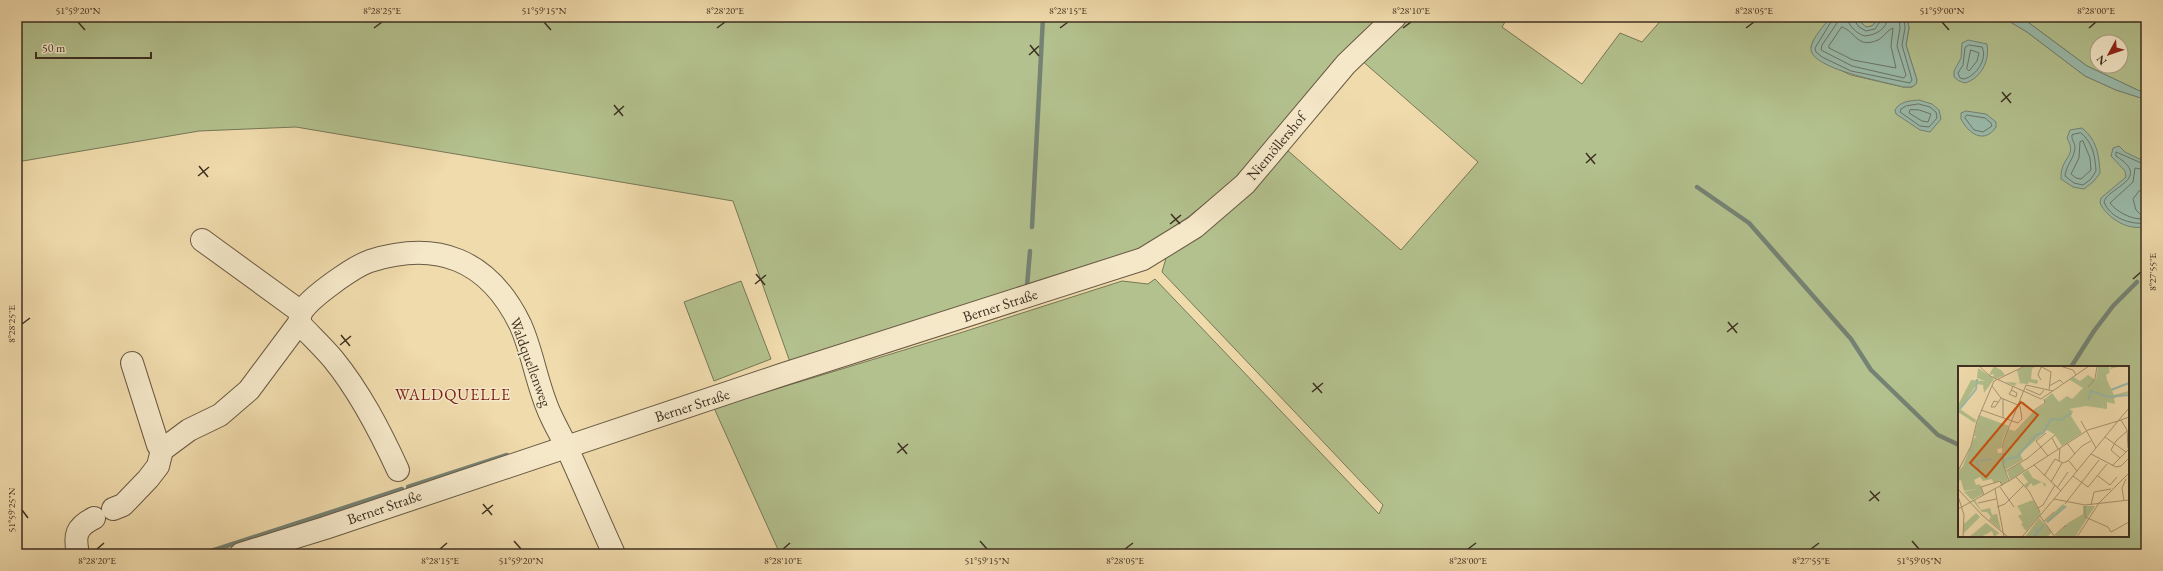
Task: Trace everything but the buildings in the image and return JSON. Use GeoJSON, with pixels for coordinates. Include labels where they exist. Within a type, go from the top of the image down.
{"type":"FeatureCollection","features":[{"type":"Feature","properties":{"kind":"street","name":"Niemöllershof"},"geometry":{"type":"LineString","coordinates":[[1143,259],[1195,227],[1245,184],[1346,64],[1395,17]]}},
{"type":"Feature","properties":{"kind":"street"},"geometry":{"type":"LineString","coordinates":[[202,240],[300,318],[333,359],[365,405],[381,433],[398,470]]}},
{"type":"Feature","properties":{"kind":"street","name":"Waldquellenweg"},"geometry":{"type":"LineString","coordinates":[[162,450],[189,430],[220,414],[233,405],[263,374],[300,318],[316,298],[346,274],[367,262],[389,255],[414,251],[440,253],[471,265],[492,284],[508,304],[520,325],[550,415],[567,447],[614,554]]}},
{"type":"Feature","properties":{"kind":"street","name":"Berner Straße"},"geometry":{"type":"LineString","coordinates":[[241,554],[781,375],[1143,259]]}},
{"type":"Feature","properties":{"kind":"street"},"geometry":{"type":"LineString","coordinates":[[78,554],[75,540],[82,526],[123,505],[148,479],[158,466],[162,450],[158,445],[132,363]]}},
{"type":"Feature","properties":{"kind":"green space"},"geometry":{"type":"Polygon","coordinates":[[[17,17],[1383,17],[1238,177],[1188,217],[1129,257],[791,365],[733,201],[296,127],[199,131],[17,162],[17,17]]]}},
{"type":"Feature","properties":{"kind":"green space"},"geometry":{"type":"Polygon","coordinates":[[[1404,17],[1508,17],[1502,27],[1582,84],[1620,33],[1642,42],[1664,17],[1831,17],[1813,41],[1811,48],[1827,64],[1851,75],[1903,87],[1912,87],[1916,84],[1917,80],[1906,45],[1909,28],[1907,17],[2002,17],[2027,32],[2085,76],[2116,90],[2141,98],[2146,104],[2146,554],[780,554],[714,408],[963,332],[1122,281],[1148,284],[1155,279],[1379,514],[1383,505],[1162,272],[1166,258],[1200,235],[1286,149],[1401,250],[1478,162],[1360,59],[1404,17]]]}},
{"type":"Feature","properties":{"kind":"green space"},"geometry":{"type":"Polygon","coordinates":[[[1855,17],[1880,17],[1872,26],[1866,27],[1855,17]]]}},
{"type":"Feature","properties":{"kind":"green space"},"geometry":{"type":"Polygon","coordinates":[[[2021,17],[2146,17],[2146,94],[2104,74],[2129,74],[2129,34],[2089,34],[2089,67],[2021,17]]]}},
{"type":"Feature","properties":{"kind":"green space"},"geometry":{"type":"Polygon","coordinates":[[[741,281],[771,359],[714,381],[684,302],[741,281]]]}},
{"type":"Feature","properties":{"kind":"water"},"geometry":{"type":"Polygon","coordinates":[[[1831,17],[1855,17],[1866,27],[1872,26],[1880,17],[1907,17],[1909,28],[1906,45],[1917,80],[1916,84],[1912,87],[1903,87],[1850,74],[1822,62],[1814,56],[1811,48],[1812,44],[1822,27],[1831,17]]]}},
{"type":"Feature","properties":{"kind":"water"},"geometry":{"type":"Polygon","coordinates":[[[2002,17],[2021,17],[2089,67],[2089,74],[2104,74],[2146,94],[2146,104],[2141,98],[2116,90],[2085,76],[2027,32],[2002,17]]]}},
{"type":"Feature","properties":{"kind":"water"},"geometry":{"type":"Polygon","coordinates":[[[1968,40],[1987,44],[1988,50],[1986,62],[1980,73],[1971,81],[1965,83],[1954,77],[1954,71],[1961,58],[1962,43],[1968,40]]]}},
{"type":"Feature","properties":{"kind":"water"},"geometry":{"type":"Polygon","coordinates":[[[1919,100],[1932,104],[1939,110],[1941,119],[1930,132],[1920,130],[1896,114],[1895,110],[1900,105],[1906,102],[1919,100]]]}},
{"type":"Feature","properties":{"kind":"water"},"geometry":{"type":"Polygon","coordinates":[[[1966,111],[1986,114],[1996,122],[1996,127],[1986,135],[1977,135],[1968,129],[1961,119],[1961,113],[1966,111]]]}},
{"type":"Feature","properties":{"kind":"water"},"geometry":{"type":"Polygon","coordinates":[[[2082,128],[2091,138],[2096,148],[2100,173],[2094,181],[2084,189],[2073,187],[2061,179],[2062,170],[2071,148],[2067,138],[2070,130],[2082,128]]]}},
{"type":"Feature","properties":{"kind":"water"},"geometry":{"type":"Polygon","coordinates":[[[2119,146],[2125,152],[2146,162],[2146,196],[2142,201],[2146,209],[2146,226],[2133,227],[2119,222],[2103,209],[2100,203],[2101,198],[2126,177],[2125,171],[2111,156],[2113,148],[2119,146]]]}},
{"type":"Feature","properties":{"kind":"waterway"},"geometry":{"type":"LineString","coordinates":[[1032,227],[1043,17]]}},
{"type":"Feature","properties":{"kind":"waterway"},"geometry":{"type":"LineString","coordinates":[[1697,187],[1749,223],[1851,339],[1871,370],[1938,435],[1958,445]]}},
{"type":"Feature","properties":{"kind":"waterway"},"geometry":{"type":"LineString","coordinates":[[1027,286],[1030,251]]}},
{"type":"Feature","properties":{"kind":"waterway"},"geometry":{"type":"LineString","coordinates":[[2072,366],[2094,331],[2113,306],[2137,282]]}},
{"type":"Feature","properties":{"kind":"waterway"},"geometry":{"type":"LineString","coordinates":[[408,487],[507,455]]}},
{"type":"Feature","properties":{"kind":"waterway"},"geometry":{"type":"LineString","coordinates":[[202,554],[402,489]]}},
{"type":"Feature","properties":{"kind":"district","name":"WALDQUELLE"},"geometry":{"type":"Point","coordinates":[453,394]}}]}
